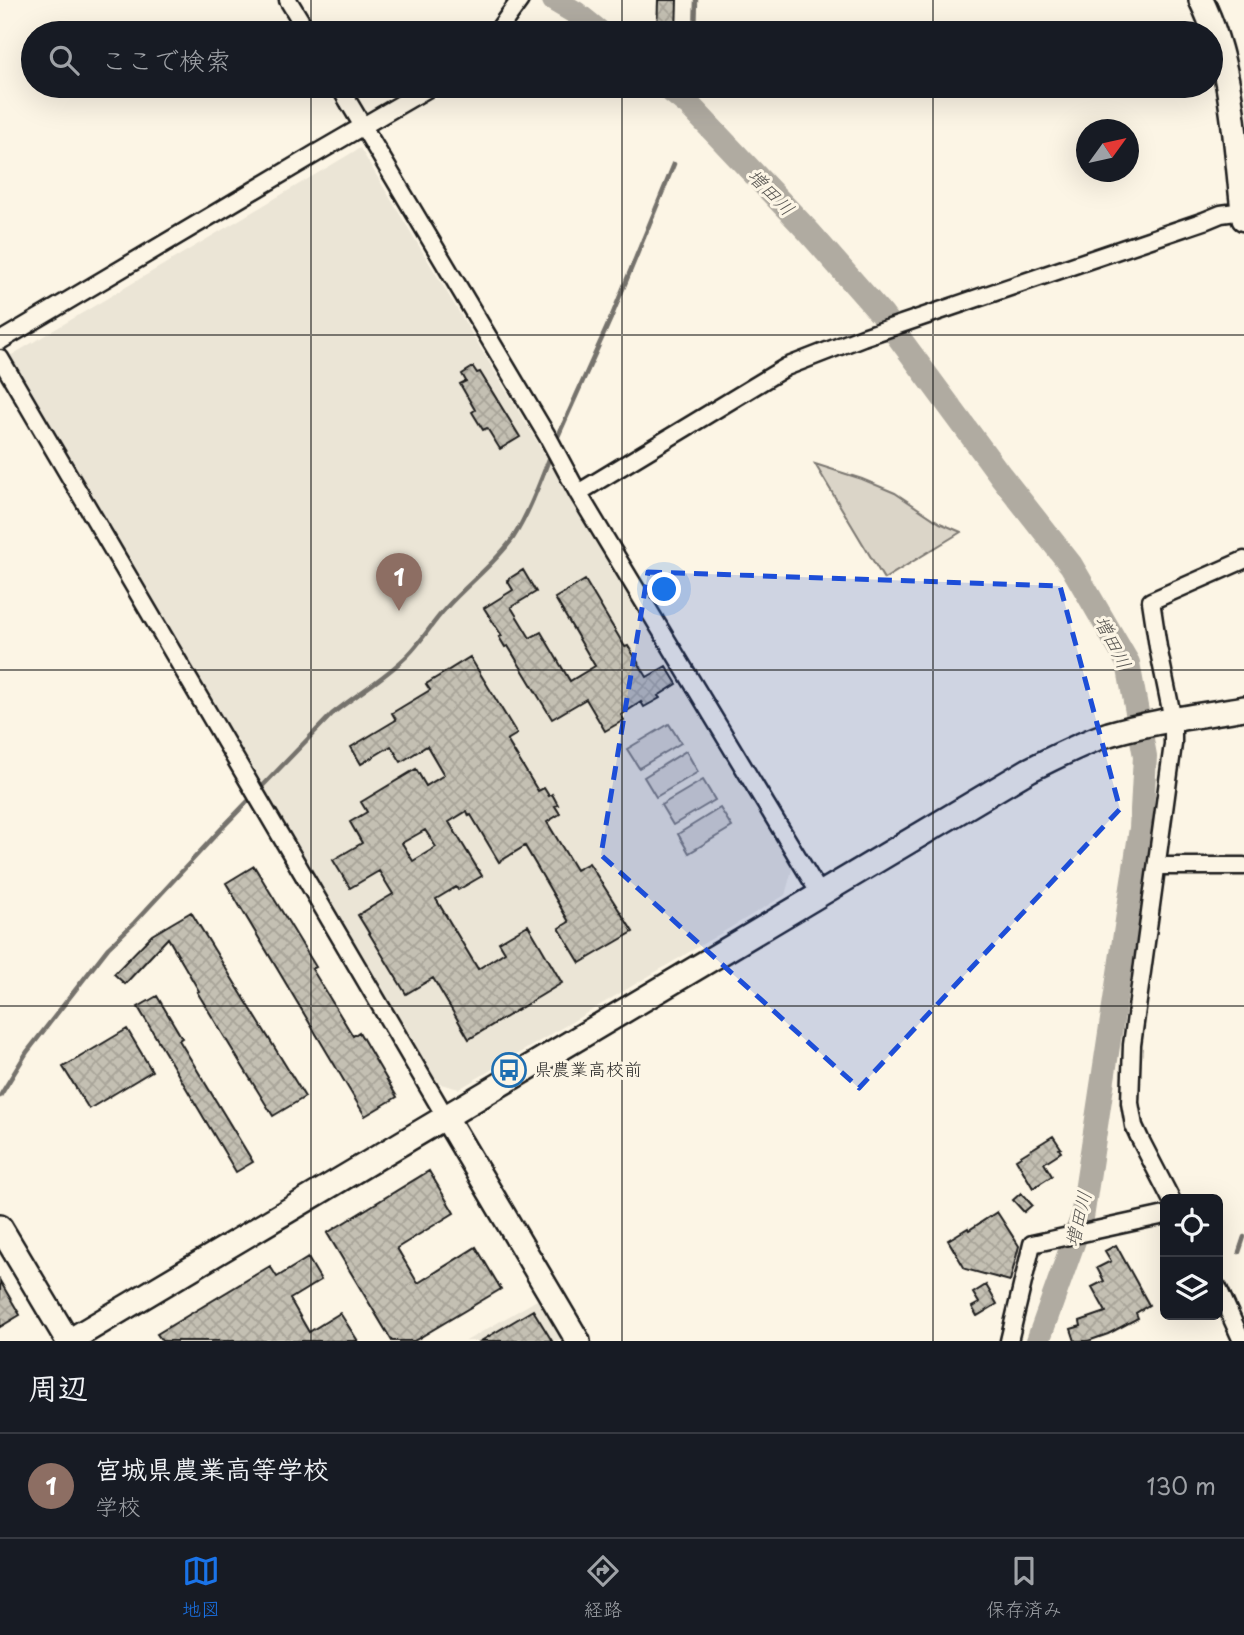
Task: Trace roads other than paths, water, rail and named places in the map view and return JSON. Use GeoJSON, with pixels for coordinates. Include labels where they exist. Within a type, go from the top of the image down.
{"type":"FeatureCollection","features":[{"type":"Feature","properties":{"kind":"street"},"geometry":{"type":"LineString","coordinates":[[288,0],[301,21]]}},
{"type":"Feature","properties":{"kind":"street"},"geometry":{"type":"LineString","coordinates":[[1201,0],[1210,21]]}},
{"type":"Feature","properties":{"kind":"street"},"geometry":{"type":"LineString","coordinates":[[505,21],[517,4]]}},
{"type":"Feature","properties":{"kind":"street"},"geometry":{"type":"LineString","coordinates":[[578,493],[786,367],[1191,226],[1236,214],[1238,120],[1223,59]]}},
{"type":"Feature","properties":{"kind":"street"},"geometry":{"type":"LineString","coordinates":[[346,98],[553,446],[578,493],[820,894]]}},
{"type":"Feature","properties":{"kind":"street"},"geometry":{"type":"LineString","coordinates":[[0,341],[411,98]]}},
{"type":"Feature","properties":{"kind":"street"},"geometry":{"type":"LineString","coordinates":[[0,358],[579,1341]]}},
{"type":"Feature","properties":{"kind":"street"},"geometry":{"type":"LineString","coordinates":[[1168,1194],[1134,1126],[1130,1103],[1132,1045],[1173,744],[1165,722],[1151,601],[1244,560]]}},
{"type":"Feature","properties":{"kind":"street"},"geometry":{"type":"LineString","coordinates":[[0,1227],[68,1341],[1029,769],[1115,733],[1244,708]]}},
{"type":"Feature","properties":{"kind":"street"},"geometry":{"type":"LineString","coordinates":[[1157,866],[1244,866]]}},
{"type":"Feature","properties":{"kind":"street"},"geometry":{"type":"LineString","coordinates":[[1009,1341],[1032,1244],[1160,1216]]}},
{"type":"Feature","properties":{"kind":"street"},"geometry":{"type":"LineString","coordinates":[[1223,1299],[1242,1341]]}},
{"type":"Feature","properties":{"kind":"waterway","name":"増田川"},"geometry":{"type":"LineString","coordinates":[[554,0],[586,21]]}},
{"type":"Feature","properties":{"kind":"waterway"},"geometry":{"type":"LineString","coordinates":[[695,21],[696,0]]}},
{"type":"Feature","properties":{"kind":"waterway","name":"増田川"},"geometry":{"type":"LineString","coordinates":[[680,98],[809,232],[883,316],[1001,476],[1071,565],[1128,663],[1145,756],[1141,828],[1082,1218],[1038,1341]]}},
{"type":"Feature","properties":{"kind":"waterway"},"geometry":{"type":"LineString","coordinates":[[555,443],[611,318],[674,164]]}},
{"type":"Feature","properties":{"kind":"waterway"},"geometry":{"type":"LineString","coordinates":[[0,1096],[27,1052],[108,948],[332,714],[408,655],[446,608],[506,548],[524,518],[551,454]]}},
{"type":"Feature","properties":{"kind":"waterway"},"geometry":{"type":"LineString","coordinates":[[1239,1252],[1244,1237]]}},
{"type":"Feature","properties":{"kind":"place","name":"宮城県農業高等学校"},"geometry":{"type":"Point","coordinates":[399,611]}},
{"type":"Feature","properties":{"kind":"place","name":"県農業高校前"},"geometry":{"type":"Point","coordinates":[509,1070]}}]}
